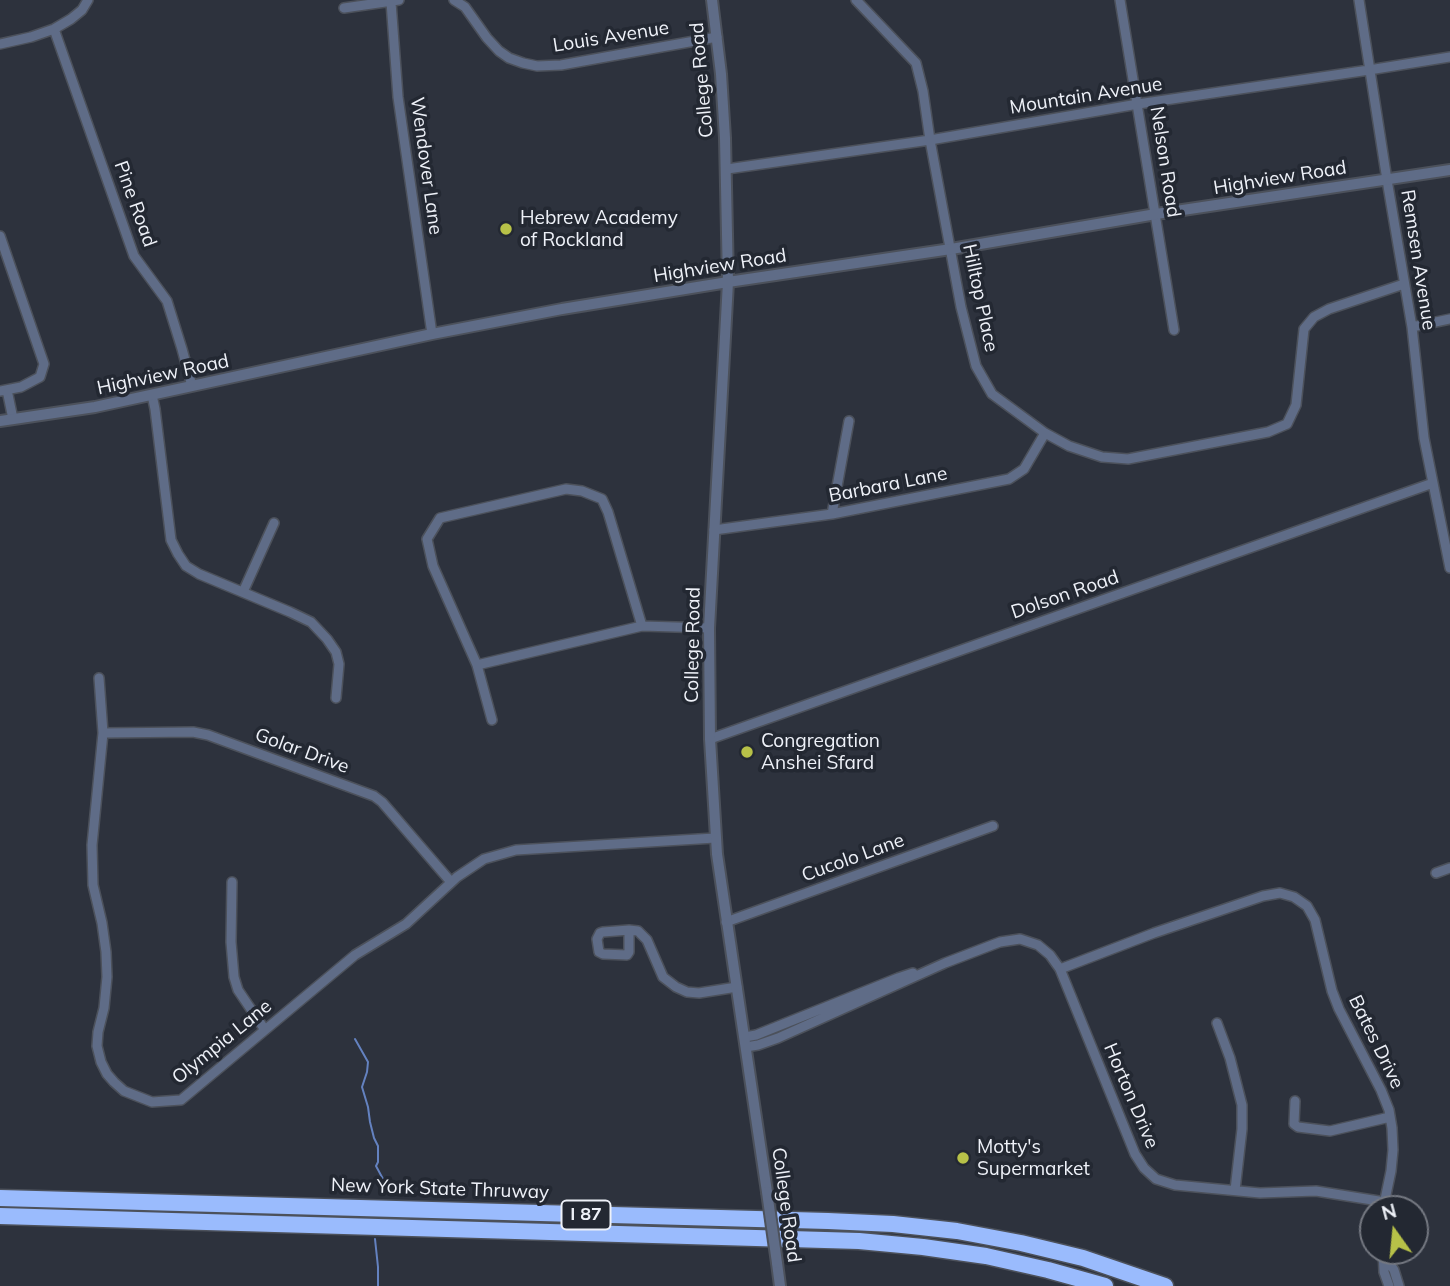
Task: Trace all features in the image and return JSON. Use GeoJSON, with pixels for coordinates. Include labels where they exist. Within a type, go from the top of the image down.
{"type":"FeatureCollection","features":[{"type":"Feature","properties":{"kind":"highway","name":"New York State Thruway"},"geometry":{"type":"LineString","coordinates":[[0,1198],[894,1224],[957,1231],[1021,1243],[1094,1261],[1165,1286]]}},
{"type":"Feature","properties":{"kind":"highway","name":"New York State Thruway"},"geometry":{"type":"LineString","coordinates":[[0,1216],[859,1241],[986,1256],[1105,1286]]}},
{"type":"Feature","properties":{"kind":"street"},"geometry":{"type":"LineString","coordinates":[[0,44],[54,29],[82,10],[88,0]]}},
{"type":"Feature","properties":{"kind":"street","name":"Louis Avenue"},"geometry":{"type":"LineString","coordinates":[[454,0],[465,7],[499,51],[509,58],[537,66],[561,65],[717,37]]}},
{"type":"Feature","properties":{"kind":"street","name":"College Road"},"geometry":{"type":"LineString","coordinates":[[712,0],[727,169],[727,282],[709,628],[710,739],[715,838],[780,1286]]}},
{"type":"Feature","properties":{"kind":"street","name":"Hilltop Place"},"geometry":{"type":"LineString","coordinates":[[856,0],[916,63],[961,307],[976,366],[992,394],[1045,433],[1069,446],[1102,457],[1129,459],[1268,432],[1287,424],[1296,405],[1304,329],[1314,317],[1329,309],[1404,284]]}},
{"type":"Feature","properties":{"kind":"street","name":"Nelson Road"},"geometry":{"type":"LineString","coordinates":[[1120,0],[1174,330]]}},
{"type":"Feature","properties":{"kind":"street","name":"Remsen Avenue"},"geometry":{"type":"LineString","coordinates":[[1359,0],[1412,327],[1424,438],[1450,568]]}},
{"type":"Feature","properties":{"kind":"street"},"geometry":{"type":"LineString","coordinates":[[344,8],[395,1]]}},
{"type":"Feature","properties":{"kind":"street","name":"Wendover Lane"},"geometry":{"type":"LineString","coordinates":[[395,1],[398,97],[432,334]]}},
{"type":"Feature","properties":{"kind":"street","name":"Pine Road"},"geometry":{"type":"LineString","coordinates":[[54,29],[134,256],[167,301],[192,386]]}},
{"type":"Feature","properties":{"kind":"street","name":"Mountain Avenue"},"geometry":{"type":"LineString","coordinates":[[727,169],[930,140],[1138,104],[1450,57]]}},
{"type":"Feature","properties":{"kind":"street","name":"Highview Road"},"geometry":{"type":"LineString","coordinates":[[0,421],[94,407],[432,334],[562,309],[1450,170]]}},
{"type":"Feature","properties":{"kind":"street"},"geometry":{"type":"LineString","coordinates":[[0,236],[44,364],[40,377],[21,387],[3,390],[13,419]]}},
{"type":"Feature","properties":{"kind":"street"},"geometry":{"type":"LineString","coordinates":[[1412,327],[1450,319]]}},
{"type":"Feature","properties":{"kind":"street"},"geometry":{"type":"LineString","coordinates":[[152,395],[172,540],[178,554],[186,566],[199,575],[311,622],[327,639],[339,664],[336,698]]}},
{"type":"Feature","properties":{"kind":"street"},"geometry":{"type":"LineString","coordinates":[[832,514],[849,421]]}},
{"type":"Feature","properties":{"kind":"street","name":"Barbara Lane"},"geometry":{"type":"LineString","coordinates":[[714,530],[832,514],[1009,479],[1024,469],[1045,433]]}},
{"type":"Feature","properties":{"kind":"street","name":"Dolson Road"},"geometry":{"type":"LineString","coordinates":[[710,739],[1433,483]]}},
{"type":"Feature","properties":{"kind":"street"},"geometry":{"type":"LineString","coordinates":[[492,720],[477,665],[433,566],[427,539],[440,518],[566,489],[582,491],[602,499],[642,626]]}},
{"type":"Feature","properties":{"kind":"street"},"geometry":{"type":"LineString","coordinates":[[243,593],[274,523]]}},
{"type":"Feature","properties":{"kind":"street"},"geometry":{"type":"LineString","coordinates":[[477,665],[642,626],[709,628]]}},
{"type":"Feature","properties":{"kind":"street","name":"Olympia Lane"},"geometry":{"type":"LineString","coordinates":[[99,678],[103,733],[92,845],[93,886],[102,923],[107,978],[97,1046],[107,1074],[124,1091],[152,1101],[181,1100],[355,955],[405,924],[451,882],[484,859],[516,850],[715,838]]}},
{"type":"Feature","properties":{"kind":"street","name":"Golar Drive"},"geometry":{"type":"LineString","coordinates":[[103,733],[193,732],[208,735],[374,796],[451,882]]}},
{"type":"Feature","properties":{"kind":"street","name":"Cucolo Lane"},"geometry":{"type":"LineString","coordinates":[[726,922],[993,826]]}},
{"type":"Feature","properties":{"kind":"street"},"geometry":{"type":"LineString","coordinates":[[1436,873],[1450,868]]}},
{"type":"Feature","properties":{"kind":"street"},"geometry":{"type":"LineString","coordinates":[[232,882],[231,942],[234,977],[242,997],[265,1030]]}},
{"type":"Feature","properties":{"kind":"street","name":"Bates Drive"},"geometry":{"type":"LineString","coordinates":[[1060,969],[1263,896],[1280,892],[1307,906],[1315,920],[1339,1009],[1381,1090],[1390,1117],[1393,1150],[1386,1195]]}},
{"type":"Feature","properties":{"kind":"street"},"geometry":{"type":"LineString","coordinates":[[629,930],[644,935],[663,976],[676,988],[699,993],[737,987]]}},
{"type":"Feature","properties":{"kind":"street","name":"Horton Drive"},"geometry":{"type":"LineString","coordinates":[[745,1042],[758,1045],[778,1038],[945,963],[1000,942],[1020,939],[1038,945],[1060,969],[1135,1154],[1144,1168],[1156,1179],[1175,1185],[1260,1193],[1316,1191],[1359,1200]]}},
{"type":"Feature","properties":{"kind":"street"},"geometry":{"type":"LineString","coordinates":[[1217,1023],[1230,1058],[1242,1105],[1236,1190]]}},
{"type":"Feature","properties":{"kind":"street"},"geometry":{"type":"LineString","coordinates":[[1295,1101],[1294,1125],[1298,1127],[1330,1131],[1390,1117]]}},
{"type":"Feature","properties":{"kind":"street"},"geometry":{"type":"LineString","coordinates":[[1384,1265],[1389,1286]]}},
{"type":"Feature","properties":{"kind":"street"},"geometry":{"type":"LineString","coordinates":[[1392,1265],[1399,1286]]}},
{"type":"Feature","properties":{"kind":"waterway"},"geometry":{"type":"LineString","coordinates":[[355,1039],[368,1062],[362,1087],[378,1146],[376,1166],[383,1179]]}},
{"type":"Feature","properties":{"kind":"waterway"},"geometry":{"type":"LineString","coordinates":[[375,1239],[378,1286]]}},
{"type":"Feature","properties":{"kind":"place","name":"Hebrew Academy of Rockland"},"geometry":{"type":"Point","coordinates":[506,229]}},
{"type":"Feature","properties":{"kind":"place","name":"Congregation Anshei Sfard"},"geometry":{"type":"Point","coordinates":[747,752]}},
{"type":"Feature","properties":{"kind":"place","name":"Motty's Supermarket"},"geometry":{"type":"Point","coordinates":[963,1158]}}]}
